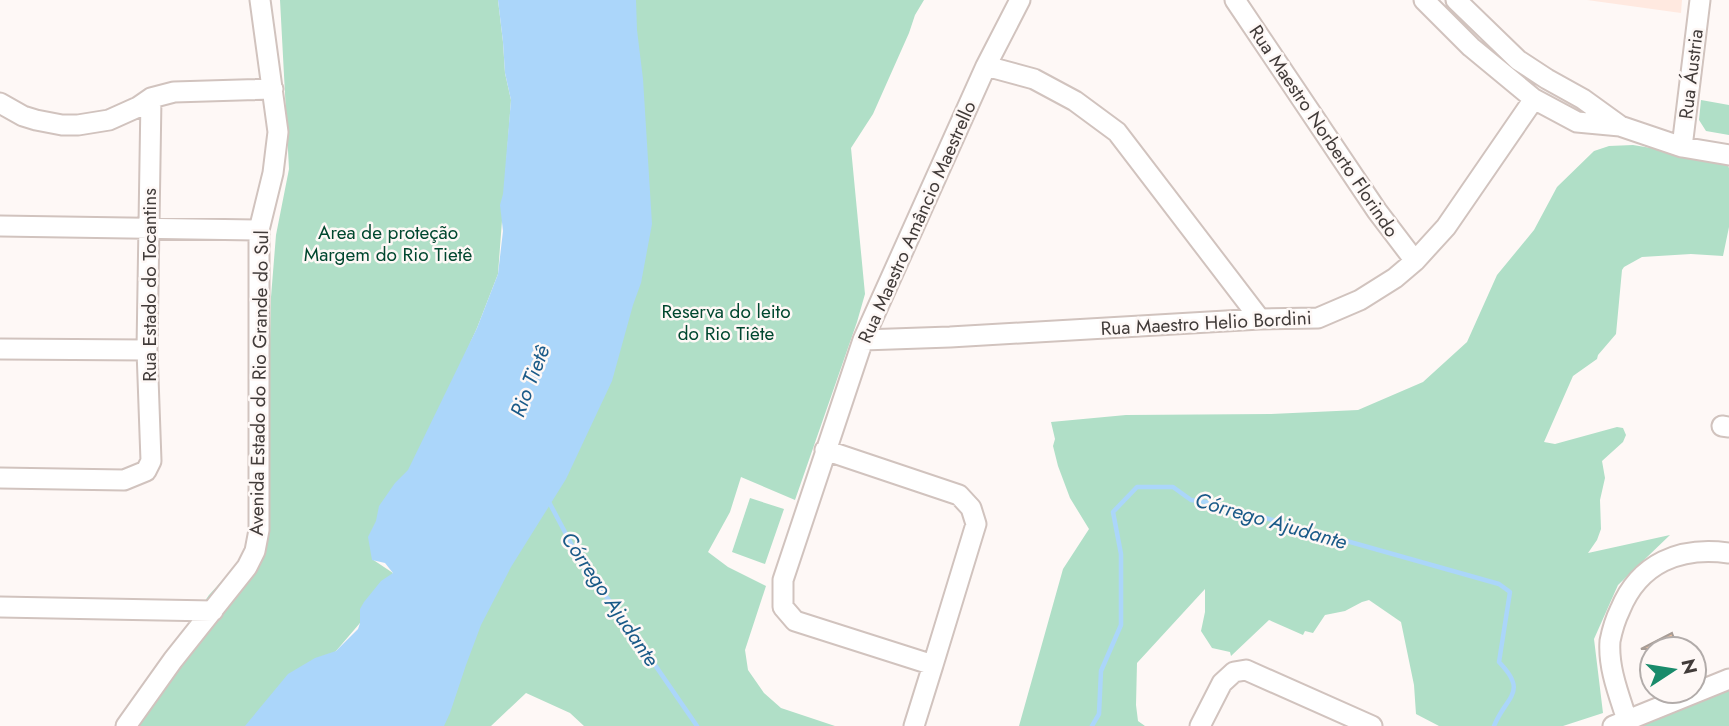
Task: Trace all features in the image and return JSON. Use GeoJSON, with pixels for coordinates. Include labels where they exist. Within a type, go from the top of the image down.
{"type":"FeatureCollection","features":[{"type":"Feature","properties":{"kind":"street","name":"Avenida Estado do Rio Grande do Sul"},"geometry":{"type":"LineString","coordinates":[[126,726],[173,660],[247,567],[255,551],[260,530],[259,230],[273,173],[278,132],[260,0]]}},
{"type":"Feature","properties":{"kind":"street","name":"Rua Maestro Amâncio Maestrello"},"geometry":{"type":"LineString","coordinates":[[933,665],[795,621],[783,607],[783,580],[863,340],[986,66],[1020,0]]}},
{"type":"Feature","properties":{"kind":"street","name":"Rua Maestro Norberto Florindo"},"geometry":{"type":"LineString","coordinates":[[1235,0],[1377,211],[1415,261]]}},
{"type":"Feature","properties":{"kind":"street"},"geometry":{"type":"LineString","coordinates":[[1424,0],[1471,47],[1534,99],[1577,122],[1620,126],[1682,147],[1729,155]]}},
{"type":"Feature","properties":{"kind":"street"},"geometry":{"type":"LineString","coordinates":[[1456,0],[1518,60],[1583,99],[1620,126]]}},
{"type":"Feature","properties":{"kind":"street","name":"Rua Áustria"},"geometry":{"type":"LineString","coordinates":[[1682,147],[1700,0]]}},
{"type":"Feature","properties":{"kind":"street"},"geometry":{"type":"LineString","coordinates":[[986,66],[1034,79],[1075,101],[1116,132],[1260,318]]}},
{"type":"Feature","properties":{"kind":"street"},"geometry":{"type":"LineString","coordinates":[[0,103],[36,120],[78,125],[94,124],[117,117],[151,98],[174,92],[273,89]]}},
{"type":"Feature","properties":{"kind":"street","name":"Rua Estado do Tocantins"},"geometry":{"type":"LineString","coordinates":[[0,478],[124,480],[146,471],[151,461],[147,350],[151,98]]}},
{"type":"Feature","properties":{"kind":"street","name":"Rua Maestro Helio Bordini"},"geometry":{"type":"LineString","coordinates":[[863,340],[1260,318],[1318,318],[1360,300],[1395,278],[1415,261],[1446,227],[1534,99]]}},
{"type":"Feature","properties":{"kind":"street"},"geometry":{"type":"LineString","coordinates":[[0,226],[259,230]]}},
{"type":"Feature","properties":{"kind":"street"},"geometry":{"type":"LineString","coordinates":[[0,349],[147,350]]}},
{"type":"Feature","properties":{"kind":"street"},"geometry":{"type":"LineString","coordinates":[[825,450],[958,495],[971,508],[976,524],[914,726]]}},
{"type":"Feature","properties":{"kind":"street"},"geometry":{"type":"LineString","coordinates":[[1729,554],[1695,553],[1669,559],[1649,569],[1634,583],[1619,611],[1610,642],[1611,667],[1623,724],[1729,679]]}},
{"type":"Feature","properties":{"kind":"street"},"geometry":{"type":"LineString","coordinates":[[0,607],[213,611]]}},
{"type":"Feature","properties":{"kind":"street"},"geometry":{"type":"LineString","coordinates":[[1200,726],[1222,683],[1234,672],[1246,670],[1372,726]]}},
{"type":"Feature","properties":{"kind":"shaded area"},"geometry":{"type":"Polygon","coordinates":[[[1587,0],[1682,0],[1681,13],[1587,0]]]}},
{"type":"Feature","properties":{"kind":"green space","name":"Area de proteção Margem do Rio Tietê"},"geometry":{"type":"Polygon","coordinates":[[[280,0],[498,0],[505,73],[511,100],[498,274],[477,328],[372,559],[393,573],[360,623],[336,651],[246,726],[138,726],[185,660],[167,650],[174,646],[209,595],[251,549],[267,468],[271,297],[276,235],[289,169],[280,0]]]}},
{"type":"Feature","properties":{"kind":"green space","name":"Reserva do leito do Rio Tiête"},"geometry":{"type":"Polygon","coordinates":[[[611,0],[924,0],[873,114],[851,148],[865,294],[795,500],[741,477],[730,512],[708,552],[728,567],[766,586],[745,650],[748,670],[764,693],[781,708],[835,726],[584,726],[570,713],[526,693],[491,726],[401,726],[611,0]]]}},
{"type":"Feature","properties":{"kind":"green space"},"geometry":{"type":"Polygon","coordinates":[[[1701,100],[1729,105],[1729,135],[1706,131],[1699,120],[1701,100]]]}},
{"type":"Feature","properties":{"kind":"green space"},"geometry":{"type":"Polygon","coordinates":[[[1633,145],[1727,163],[1729,227],[1723,256],[1691,254],[1642,257],[1624,267],[1616,334],[1597,359],[1573,376],[1544,442],[1555,444],[1617,427],[1623,428],[1626,435],[1623,442],[1602,461],[1605,478],[1600,500],[1601,529],[1588,553],[1670,535],[1618,585],[1594,639],[1603,713],[1563,726],[1439,726],[1416,714],[1414,685],[1401,622],[1369,600],[1345,611],[1325,615],[1313,633],[1305,631],[1303,635],[1269,620],[1231,656],[1230,652],[1212,648],[1201,631],[1205,612],[1205,589],[1137,663],[1138,721],[1145,726],[1019,726],[1063,569],[1089,529],[1070,498],[1058,466],[1051,422],[1126,415],[1271,414],[1358,410],[1423,382],[1467,342],[1497,275],[1534,230],[1557,187],[1594,151],[1609,146],[1633,145]]]}},
{"type":"Feature","properties":{"kind":"green space"},"geometry":{"type":"Polygon","coordinates":[[[750,498],[784,509],[765,564],[732,552],[750,498]]]}},
{"type":"Feature","properties":{"kind":"green space"},"geometry":{"type":"Polygon","coordinates":[[[1729,688],[1729,726],[1642,726],[1640,723],[1686,705],[1708,705],[1708,696],[1729,688]]]}},
{"type":"Feature","properties":{"kind":"water","name":"Rio Tietê"},"geometry":{"type":"Polygon","coordinates":[[[498,0],[636,0],[652,224],[641,283],[612,381],[566,479],[511,567],[481,625],[444,726],[245,726],[288,674],[315,658],[336,651],[358,629],[360,609],[364,602],[381,581],[393,573],[385,563],[372,560],[368,537],[376,521],[379,506],[408,470],[477,328],[498,274],[503,231],[500,205],[511,100],[505,73],[498,0]]]}},
{"type":"Feature","properties":{"kind":"waterway","name":"Córrego Ajudante"},"geometry":{"type":"LineString","coordinates":[[1092,726],[1099,714],[1101,671],[1121,625],[1121,554],[1113,512],[1137,487],[1173,487],[1191,500],[1212,503],[1499,584],[1510,592],[1499,662],[1508,672],[1514,688],[1494,726]]}},
{"type":"Feature","properties":{"kind":"waterway","name":"Córrego Ajudante"},"geometry":{"type":"LineString","coordinates":[[549,502],[584,568],[622,617],[697,726]]}}]}
